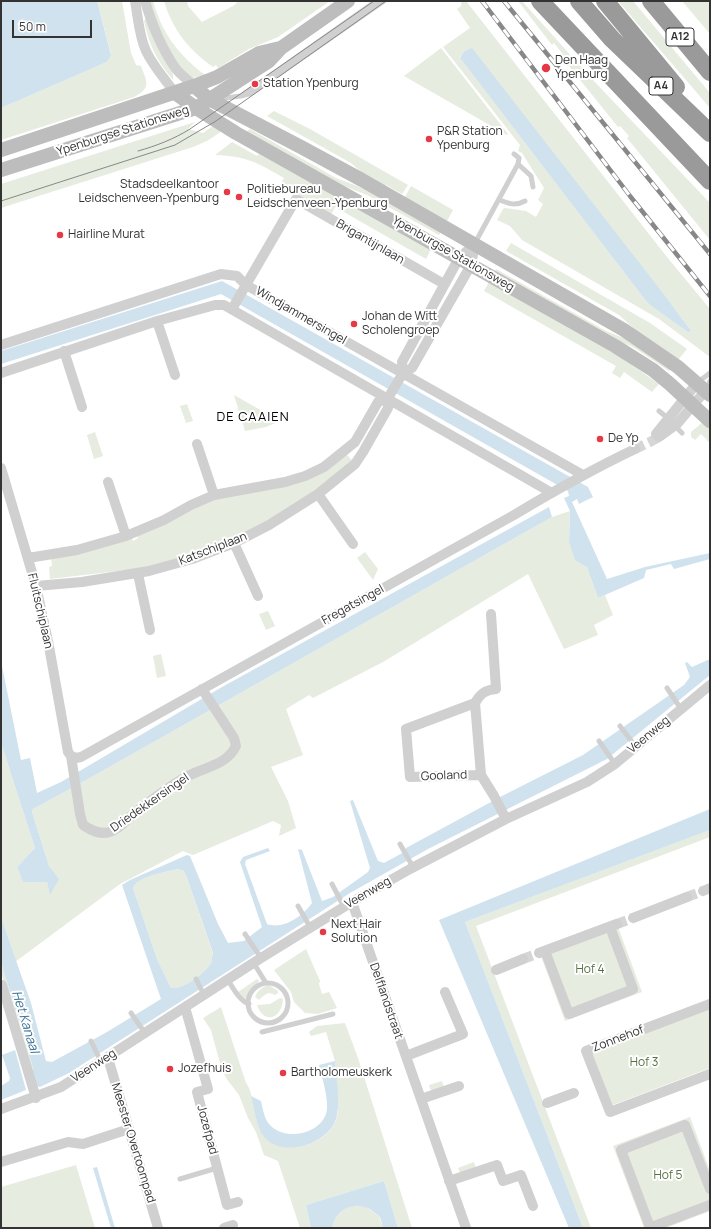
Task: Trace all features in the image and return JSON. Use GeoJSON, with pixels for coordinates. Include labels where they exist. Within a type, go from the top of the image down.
{"type":"FeatureCollection","features":[{"type":"Feature","properties":{"kind":"highway"},"geometry":{"type":"LineString","coordinates":[[540,1],[557,21],[650,116],[710,181]]}},
{"type":"Feature","properties":{"kind":"highway","name":"A4"},"geometry":{"type":"LineString","coordinates":[[555,1],[650,116]]}},
{"type":"Feature","properties":{"kind":"highway","name":"A4"},"geometry":{"type":"LineString","coordinates":[[578,1],[612,39],[710,132]]}},
{"type":"Feature","properties":{"kind":"highway"},"geometry":{"type":"LineString","coordinates":[[606,1],[710,128]]}},
{"type":"Feature","properties":{"kind":"highway","name":"A12"},"geometry":{"type":"LineString","coordinates":[[651,1],[710,72]]}},
{"type":"Feature","properties":{"kind":"main road"},"geometry":{"type":"LineString","coordinates":[[175,93],[196,108],[269,61],[281,48],[348,1]]}},
{"type":"Feature","properties":{"kind":"main road","name":"Ypenburgse Stationsweg"},"geometry":{"type":"LineString","coordinates":[[1,150],[175,93],[216,77],[259,53],[281,48]]}},
{"type":"Feature","properties":{"kind":"main road","name":"Ypenburgse Stationsweg"},"geometry":{"type":"LineString","coordinates":[[194,86],[210,99],[308,150],[635,336],[706,387]]}},
{"type":"Feature","properties":{"kind":"main road","name":"Ypenburgse Stationsweg"},"geometry":{"type":"LineString","coordinates":[[1,170],[196,108],[236,133],[615,346],[653,370],[710,421]]}},
{"type":"Feature","properties":{"kind":"street"},"geometry":{"type":"LineString","coordinates":[[135,1],[140,30],[146,50],[158,70],[175,93]]}},
{"type":"Feature","properties":{"kind":"street"},"geometry":{"type":"LineString","coordinates":[[145,1],[160,41],[177,69],[194,86]]}},
{"type":"Feature","properties":{"kind":"street","name":"Brigantijnlaan"},"geometry":{"type":"LineString","coordinates":[[245,288],[259,261],[296,200],[444,284]]}},
{"type":"Feature","properties":{"kind":"street","name":"Katschiplaan"},"geometry":{"type":"LineString","coordinates":[[401,377],[402,362],[444,284],[459,258],[475,244]]}},
{"type":"Feature","properties":{"kind":"street","name":"Katschiplaan"},"geometry":{"type":"LineString","coordinates":[[36,586],[82,582],[138,574],[192,559],[234,542],[269,525],[318,494],[355,464],[363,452],[388,408],[390,395],[401,377],[412,368],[471,265],[475,244]]}},
{"type":"Feature","properties":{"kind":"street","name":"Windjammersingel"},"geometry":{"type":"LineString","coordinates":[[1,345],[221,274],[237,276],[245,288],[360,350],[401,377],[580,477]]}},
{"type":"Feature","properties":{"kind":"street"},"geometry":{"type":"LineString","coordinates":[[234,306],[245,288]]}},
{"type":"Feature","properties":{"kind":"street"},"geometry":{"type":"LineString","coordinates":[[1,373],[157,321],[215,305],[234,306],[556,491]]}},
{"type":"Feature","properties":{"kind":"street"},"geometry":{"type":"LineString","coordinates":[[157,321],[175,375]]}},
{"type":"Feature","properties":{"kind":"street"},"geometry":{"type":"LineString","coordinates":[[64,352],[82,406]]}},
{"type":"Feature","properties":{"kind":"street"},"geometry":{"type":"LineString","coordinates":[[657,436],[689,402],[706,387]]}},
{"type":"Feature","properties":{"kind":"street","name":"Katschiplaan"},"geometry":{"type":"LineString","coordinates":[[28,558],[77,550],[126,536],[164,520],[191,505],[214,495],[285,482],[305,476],[324,467],[355,442],[378,402],[390,395]]}},
{"type":"Feature","properties":{"kind":"street"},"geometry":{"type":"LineString","coordinates":[[355,442],[363,452]]}},
{"type":"Feature","properties":{"kind":"street"},"geometry":{"type":"LineString","coordinates":[[197,444],[214,495]]}},
{"type":"Feature","properties":{"kind":"street","name":"Fregatsingel"},"geometry":{"type":"LineString","coordinates":[[71,761],[81,757],[203,690],[514,516],[580,477],[635,449]]}},
{"type":"Feature","properties":{"kind":"street","name":"Fluitschiplaan"},"geometry":{"type":"LineString","coordinates":[[1,468],[28,558],[30,570],[36,586],[71,761]]}},
{"type":"Feature","properties":{"kind":"street"},"geometry":{"type":"LineString","coordinates":[[108,482],[126,536]]}},
{"type":"Feature","properties":{"kind":"street"},"geometry":{"type":"LineString","coordinates":[[318,494],[352,544]]}},
{"type":"Feature","properties":{"kind":"street"},"geometry":{"type":"LineString","coordinates":[[234,542],[258,596]]}},
{"type":"Feature","properties":{"kind":"street"},"geometry":{"type":"LineString","coordinates":[[138,574],[150,630]]}},
{"type":"Feature","properties":{"kind":"street","name":"Gooland"},"geometry":{"type":"LineString","coordinates":[[491,614],[496,689],[488,690],[480,695],[475,703],[480,775],[494,796],[504,816]]}},
{"type":"Feature","properties":{"kind":"street","name":"Veenweg"},"geometry":{"type":"LineString","coordinates":[[1,1109],[61,1088],[227,979],[348,904],[504,816],[587,782],[615,764],[710,685]]}},
{"type":"Feature","properties":{"kind":"street","name":"Driedekkersingel"},"geometry":{"type":"LineString","coordinates":[[71,761],[83,825],[92,831],[103,833],[111,832],[121,826],[153,799],[186,777],[224,761],[232,754],[236,746],[234,738],[203,690]]}},
{"type":"Feature","properties":{"kind":"street","name":"Gooland"},"geometry":{"type":"LineString","coordinates":[[475,703],[406,729],[410,777],[480,775]]}},
{"type":"Feature","properties":{"kind":"street"},"geometry":{"type":"LineString","coordinates":[[633,918],[687,897]]}},
{"type":"Feature","properties":{"kind":"street","name":"Delflandstraat"},"geometry":{"type":"LineString","coordinates":[[348,904],[406,1056],[466,1228]]}},
{"type":"Feature","properties":{"kind":"street"},"geometry":{"type":"LineString","coordinates":[[613,925],[634,989],[569,1014],[542,952],[613,925]]}},
{"type":"Feature","properties":{"kind":"street"},"geometry":{"type":"LineString","coordinates":[[496,970],[523,959]]}},
{"type":"Feature","properties":{"kind":"street"},"geometry":{"type":"LineString","coordinates":[[2,985],[36,1098]]}},
{"type":"Feature","properties":{"kind":"street"},"geometry":{"type":"LineString","coordinates":[[406,1056],[463,1034],[445,992]]}},
{"type":"Feature","properties":{"kind":"street","name":"Zonnehof"},"geometry":{"type":"LineString","coordinates":[[710,1004],[697,1004],[586,1051],[610,1112],[710,1074]]}},
{"type":"Feature","properties":{"kind":"street","name":"Jozefpad"},"geometry":{"type":"LineString","coordinates":[[184,1007],[208,1089],[196,1092],[227,1205],[238,1202]]}},
{"type":"Feature","properties":{"kind":"street","name":"Meester Overtoompad"},"geometry":{"type":"LineString","coordinates":[[104,1060],[129,1129],[158,1228]]}},
{"type":"Feature","properties":{"kind":"street"},"geometry":{"type":"LineString","coordinates":[[421,1099],[459,1086]]}},
{"type":"Feature","properties":{"kind":"street"},"geometry":{"type":"LineString","coordinates":[[547,1103],[574,1093]]}},
{"type":"Feature","properties":{"kind":"street"},"geometry":{"type":"LineString","coordinates":[[710,1189],[686,1125],[621,1150],[650,1228],[710,1205]]}},
{"type":"Feature","properties":{"kind":"street"},"geometry":{"type":"LineString","coordinates":[[1,1162],[68,1142],[83,1144],[129,1129]]}},
{"type":"Feature","properties":{"kind":"street"},"geometry":{"type":"LineString","coordinates":[[449,1181],[497,1165],[503,1181],[521,1175],[533,1206]]}},
{"type":"Feature","properties":{"kind":"lane"},"geometry":{"type":"LineString","coordinates":[[241,96],[376,1]]}},
{"type":"Feature","properties":{"kind":"lane"},"geometry":{"type":"LineString","coordinates":[[210,99],[241,96],[252,93],[384,1]]}},
{"type":"Feature","properties":{"kind":"lane"},"geometry":{"type":"LineString","coordinates":[[475,244],[518,164],[518,158],[514,154]]}},
{"type":"Feature","properties":{"kind":"lane"},"geometry":{"type":"LineString","coordinates":[[518,164],[531,176],[533,187]]}},
{"type":"Feature","properties":{"kind":"lane"},"geometry":{"type":"LineString","coordinates":[[500,200],[510,204],[520,204],[525,201]]}},
{"type":"Feature","properties":{"kind":"lane"},"geometry":{"type":"LineString","coordinates":[[706,387],[710,373]]}},
{"type":"Feature","properties":{"kind":"lane"},"geometry":{"type":"LineString","coordinates":[[659,411],[682,433]]}},
{"type":"Feature","properties":{"kind":"lane"},"geometry":{"type":"LineString","coordinates":[[667,688],[681,709]]}},
{"type":"Feature","properties":{"kind":"lane"},"geometry":{"type":"LineString","coordinates":[[620,726],[636,747]]}},
{"type":"Feature","properties":{"kind":"lane"},"geometry":{"type":"LineString","coordinates":[[599,741],[615,764]]}},
{"type":"Feature","properties":{"kind":"lane"},"geometry":{"type":"LineString","coordinates":[[400,844],[413,867]]}},
{"type":"Feature","properties":{"kind":"lane"},"geometry":{"type":"LineString","coordinates":[[332,884],[348,904]]}},
{"type":"Feature","properties":{"kind":"lane"},"geometry":{"type":"LineString","coordinates":[[298,906],[310,927]]}},
{"type":"Feature","properties":{"kind":"lane"},"geometry":{"type":"LineString","coordinates":[[245,934],[266,983]]}},
{"type":"Feature","properties":{"kind":"lane"},"geometry":{"type":"LineString","coordinates":[[196,979],[204,994]]}},
{"type":"Feature","properties":{"kind":"lane"},"geometry":{"type":"LineString","coordinates":[[227,979],[240,998],[245,1003],[249,1004]]}},
{"type":"Feature","properties":{"kind":"lane"},"geometry":{"type":"LineString","coordinates":[[266,983],[277,985],[282,989],[286,994],[288,1001],[286,1013],[276,1022],[269,1023],[257,1019],[252,1015],[249,1009],[251,994],[254,989],[266,983]]}},
{"type":"Feature","properties":{"kind":"lane"},"geometry":{"type":"LineString","coordinates":[[132,1013],[145,1034]]}},
{"type":"Feature","properties":{"kind":"lane"},"geometry":{"type":"LineString","coordinates":[[262,1032],[332,1014]]}},
{"type":"Feature","properties":{"kind":"lane"},"geometry":{"type":"LineString","coordinates":[[276,1022],[278,1028]]}},
{"type":"Feature","properties":{"kind":"lane"},"geometry":{"type":"LineString","coordinates":[[91,1041],[104,1060]]}},
{"type":"Feature","properties":{"kind":"lane"},"geometry":{"type":"LineString","coordinates":[[180,1179],[217,1168]]}},
{"type":"Feature","properties":{"kind":"green space"},"geometry":{"type":"Polygon","coordinates":[[[97,1],[122,1],[131,53],[136,65],[141,66],[146,81],[146,87],[144,90],[134,97],[1,140],[1,108],[107,62],[111,54],[97,1]]]}},
{"type":"Feature","properties":{"kind":"green space"},"geometry":{"type":"Polygon","coordinates":[[[149,1],[153,1],[161,24],[179,51],[205,75],[193,78],[182,70],[163,40],[149,1]]]}},
{"type":"Feature","properties":{"kind":"green space"},"geometry":{"type":"Polygon","coordinates":[[[164,1],[187,1],[188,6],[202,22],[233,6],[239,1],[330,1],[278,37],[249,49],[218,68],[216,65],[213,67],[204,60],[182,38],[167,11],[164,1]]]}},
{"type":"Feature","properties":{"kind":"green space"},"geometry":{"type":"Polygon","coordinates":[[[462,1],[466,1],[667,257],[710,309],[710,357],[659,319],[522,240],[510,226],[497,220],[505,208],[526,211],[536,217],[543,204],[538,200],[544,188],[522,153],[518,151],[520,145],[443,47],[470,28],[457,9],[461,6],[462,1]],[[460,56],[460,58],[646,301],[690,333],[691,331],[669,301],[460,56]]]}},
{"type":"Feature","properties":{"kind":"green space"},"geometry":{"type":"Polygon","coordinates":[[[518,1],[522,1],[591,78],[710,203],[710,240],[627,138],[629,136],[620,126],[618,127],[564,60],[566,58],[554,43],[552,45],[518,1]]]}},
{"type":"Feature","properties":{"kind":"green space"},"geometry":{"type":"Polygon","coordinates":[[[618,1],[633,1],[710,93],[710,108],[618,1]]]}},
{"type":"Feature","properties":{"kind":"green space"},"geometry":{"type":"Polygon","coordinates":[[[682,1],[710,1],[710,34],[682,1]]]}},
{"type":"Feature","properties":{"kind":"green space"},"geometry":{"type":"Polygon","coordinates":[[[145,19],[148,19],[173,74],[173,80],[162,66],[151,46],[144,21],[145,19]]]}},
{"type":"Feature","properties":{"kind":"green space"},"geometry":{"type":"Polygon","coordinates":[[[441,48],[508,134],[507,135],[404,76],[441,48]]]}},
{"type":"Feature","properties":{"kind":"green space"},"geometry":{"type":"Polygon","coordinates":[[[274,111],[310,129],[408,185],[402,194],[386,185],[384,188],[369,179],[351,163],[267,116],[274,111]]]}},
{"type":"Feature","properties":{"kind":"green space"},"geometry":{"type":"Polygon","coordinates":[[[195,122],[188,129],[203,133],[213,126],[222,131],[207,141],[193,147],[1,208],[1,184],[195,122]]]}},
{"type":"Feature","properties":{"kind":"green space"},"geometry":{"type":"Polygon","coordinates":[[[250,129],[336,178],[365,189],[441,232],[439,235],[367,195],[344,186],[246,132],[250,129]]]}},
{"type":"Feature","properties":{"kind":"green space"},"geometry":{"type":"Polygon","coordinates":[[[232,142],[257,156],[259,154],[431,249],[426,259],[335,207],[331,215],[285,189],[280,185],[284,178],[259,164],[236,157],[215,155],[232,142]]]}},
{"type":"Feature","properties":{"kind":"green space"},"geometry":{"type":"Polygon","coordinates":[[[411,186],[453,210],[446,223],[404,199],[411,186]]]}},
{"type":"Feature","properties":{"kind":"green space"},"geometry":{"type":"Polygon","coordinates":[[[511,243],[650,323],[687,349],[678,360],[639,333],[619,315],[506,251],[511,243]]]}},
{"type":"Feature","properties":{"kind":"green space"},"geometry":{"type":"Polygon","coordinates":[[[496,269],[606,331],[626,339],[671,368],[669,371],[633,347],[605,336],[494,273],[496,269]]]}},
{"type":"Feature","properties":{"kind":"green space"},"geometry":{"type":"Polygon","coordinates":[[[489,282],[619,356],[659,384],[652,392],[624,372],[620,378],[612,373],[616,366],[484,291],[489,282]]]}},
{"type":"Feature","properties":{"kind":"green space"},"geometry":{"type":"Polygon","coordinates":[[[234,395],[280,421],[266,427],[245,431],[234,395]]]}},
{"type":"Feature","properties":{"kind":"green space"},"geometry":{"type":"Polygon","coordinates":[[[187,404],[193,421],[186,423],[180,406],[187,404]]]}},
{"type":"Feature","properties":{"kind":"green space"},"geometry":{"type":"Polygon","coordinates":[[[703,422],[710,429],[710,443],[701,434],[695,440],[691,437],[691,432],[703,422]]]}},
{"type":"Feature","properties":{"kind":"green space"},"geometry":{"type":"Polygon","coordinates":[[[95,432],[103,456],[94,459],[87,435],[95,432]]]}},
{"type":"Feature","properties":{"kind":"green space"},"geometry":{"type":"Polygon","coordinates":[[[345,453],[354,462],[313,494],[260,525],[207,550],[143,568],[50,579],[49,567],[52,566],[51,558],[131,537],[133,541],[138,538],[137,535],[216,498],[287,485],[345,453]]]}},
{"type":"Feature","properties":{"kind":"green space"},"geometry":{"type":"Polygon","coordinates":[[[570,511],[569,542],[587,567],[598,598],[605,595],[613,615],[594,625],[598,635],[564,649],[528,574],[383,662],[313,698],[309,695],[286,709],[303,755],[271,767],[288,801],[296,828],[279,836],[281,825],[273,821],[193,855],[183,851],[120,884],[15,962],[1,918],[1,743],[35,848],[17,867],[23,882],[47,882],[50,894],[58,879],[49,866],[32,812],[33,809],[552,517],[570,511]]]}},
{"type":"Feature","properties":{"kind":"green space"},"geometry":{"type":"Polygon","coordinates":[[[365,552],[378,569],[373,580],[357,558],[365,552]]]}},
{"type":"Feature","properties":{"kind":"green space"},"geometry":{"type":"Polygon","coordinates":[[[268,611],[275,626],[266,630],[259,614],[268,611]]]}},
{"type":"Feature","properties":{"kind":"green space"},"geometry":{"type":"Polygon","coordinates":[[[161,654],[166,676],[157,678],[153,656],[161,654]]]}},
{"type":"Feature","properties":{"kind":"green space"},"geometry":{"type":"Polygon","coordinates":[[[710,830],[710,837],[476,926],[591,1228],[583,1228],[465,922],[710,830]]]}},
{"type":"Feature","properties":{"kind":"green space"},"geometry":{"type":"Polygon","coordinates":[[[178,869],[184,871],[186,875],[213,954],[211,963],[199,976],[182,986],[171,988],[157,959],[133,888],[140,880],[178,869]]]}},
{"type":"Feature","properties":{"kind":"green space","name":"Hof 4"},"geometry":{"type":"Polygon","coordinates":[[[615,919],[642,992],[565,1021],[538,948],[615,919]]]}},
{"type":"Feature","properties":{"kind":"green space"},"geometry":{"type":"Polygon","coordinates":[[[306,949],[320,981],[319,984],[322,994],[329,992],[337,1008],[318,1014],[305,1013],[294,1002],[291,992],[274,970],[306,949]]]}},
{"type":"Feature","properties":{"kind":"green space"},"geometry":{"type":"Polygon","coordinates":[[[1,962],[33,1068],[32,1073],[1,972],[1,962]]]}},
{"type":"Feature","properties":{"kind":"green space"},"geometry":{"type":"Polygon","coordinates":[[[257,979],[259,981],[248,998],[244,999],[238,992],[257,979]]]}},
{"type":"Feature","properties":{"kind":"green space"},"geometry":{"type":"Polygon","coordinates":[[[269,985],[278,991],[278,993],[275,995],[270,993],[266,994],[259,1000],[255,997],[260,989],[269,985]]]}},
{"type":"Feature","properties":{"kind":"green space"},"geometry":{"type":"Polygon","coordinates":[[[280,998],[283,999],[280,1011],[272,1017],[264,1015],[257,1005],[270,1004],[280,998]]]}},
{"type":"Feature","properties":{"kind":"green space"},"geometry":{"type":"Polygon","coordinates":[[[221,1007],[245,1080],[250,1090],[260,1130],[269,1142],[287,1147],[297,1147],[317,1140],[325,1135],[335,1123],[338,1112],[335,1061],[326,1032],[311,1036],[309,1032],[317,1026],[345,1023],[358,1058],[412,1228],[398,1228],[384,1181],[306,1205],[311,1228],[300,1228],[278,1161],[264,1155],[256,1132],[248,1118],[239,1095],[226,1078],[221,1067],[211,1030],[203,1018],[221,1007]]]}},
{"type":"Feature","properties":{"kind":"green space","name":"Hof 3"},"geometry":{"type":"Polygon","coordinates":[[[710,1008],[710,1068],[610,1106],[590,1053],[710,1008]]]}},
{"type":"Feature","properties":{"kind":"green space"},"geometry":{"type":"Polygon","coordinates":[[[442,1081],[444,1087],[431,1091],[429,1085],[442,1081]]]}},
{"type":"Feature","properties":{"kind":"green space","name":"Hof 5"},"geometry":{"type":"Polygon","coordinates":[[[690,1117],[710,1171],[710,1211],[666,1228],[644,1228],[613,1146],[690,1117]]]}},
{"type":"Feature","properties":{"kind":"green space"},"geometry":{"type":"Polygon","coordinates":[[[474,1162],[476,1168],[460,1173],[458,1168],[474,1162]]]}},
{"type":"Feature","properties":{"kind":"green space"},"geometry":{"type":"Polygon","coordinates":[[[76,1165],[95,1228],[1,1228],[1,1187],[76,1165]]]}},
{"type":"Feature","properties":{"kind":"green space"},"geometry":{"type":"Polygon","coordinates":[[[350,1206],[364,1206],[379,1216],[383,1228],[332,1228],[338,1215],[350,1206]]]}},
{"type":"Feature","properties":{"kind":"water"},"geometry":{"type":"Polygon","coordinates":[[[1,1],[97,1],[111,55],[107,62],[1,108],[1,1]]]}},
{"type":"Feature","properties":{"kind":"water"},"geometry":{"type":"Polygon","coordinates":[[[472,48],[669,301],[691,331],[689,333],[646,301],[460,58],[465,51],[472,48]]]}},
{"type":"Feature","properties":{"kind":"water"},"geometry":{"type":"Polygon","coordinates":[[[222,281],[588,487],[593,497],[579,504],[577,499],[572,502],[607,579],[645,567],[710,553],[710,559],[674,569],[671,564],[646,570],[644,578],[598,598],[587,567],[575,560],[569,542],[570,511],[564,498],[569,496],[568,491],[221,294],[1,364],[1,351],[222,281]]]}},
{"type":"Feature","properties":{"kind":"water"},"geometry":{"type":"Polygon","coordinates":[[[549,507],[552,517],[33,809],[32,812],[49,866],[59,879],[50,895],[47,882],[23,882],[17,867],[35,848],[1,743],[1,661],[21,760],[30,758],[37,793],[61,782],[222,687],[549,507]]]}},
{"type":"Feature","properties":{"kind":"water","name":"Het Kanaal"},"geometry":{"type":"Polygon","coordinates":[[[710,659],[710,675],[607,759],[428,849],[350,893],[69,1073],[40,1087],[37,1086],[1,962],[1,918],[31,1003],[46,1061],[52,1062],[107,1032],[161,999],[122,885],[130,880],[187,855],[190,856],[218,924],[228,943],[244,941],[262,927],[240,862],[243,857],[268,848],[270,851],[246,860],[245,864],[267,924],[280,925],[292,921],[303,913],[312,903],[298,849],[302,850],[322,901],[333,897],[368,872],[370,868],[350,801],[353,800],[378,861],[384,863],[406,851],[406,848],[502,796],[583,755],[684,685],[690,677],[685,663],[687,662],[692,667],[710,659]],[[178,869],[153,875],[140,880],[133,888],[157,959],[171,988],[182,986],[199,976],[211,963],[213,953],[184,871],[178,869]]]}},
{"type":"Feature","properties":{"kind":"water"},"geometry":{"type":"Polygon","coordinates":[[[710,809],[710,830],[465,922],[583,1228],[569,1228],[439,920],[710,809]]]}},
{"type":"Feature","properties":{"kind":"water"},"geometry":{"type":"Polygon","coordinates":[[[15,1050],[26,1090],[1,1100],[1,1086],[9,1081],[10,1078],[2,1055],[15,1050]]]}},
{"type":"Feature","properties":{"kind":"water"},"geometry":{"type":"Polygon","coordinates":[[[335,1061],[338,1106],[336,1119],[332,1128],[316,1141],[295,1147],[274,1145],[266,1139],[260,1130],[251,1096],[261,1101],[267,1121],[277,1131],[293,1134],[309,1131],[322,1121],[327,1109],[325,1090],[319,1065],[335,1061]]]}},
{"type":"Feature","properties":{"kind":"water"},"geometry":{"type":"Polygon","coordinates":[[[97,1167],[115,1228],[111,1228],[93,1168],[97,1167]]]}},
{"type":"Feature","properties":{"kind":"water"},"geometry":{"type":"Polygon","coordinates":[[[384,1181],[398,1228],[383,1228],[378,1215],[371,1210],[365,1207],[352,1206],[342,1211],[337,1216],[332,1228],[311,1228],[306,1205],[384,1181]]]}},
{"type":"Feature","properties":{"kind":"tunnel"},"geometry":{"type":"LineString","coordinates":[[635,449],[659,437]]}},
{"type":"Feature","properties":{"kind":"tunnel"},"geometry":{"type":"LineString","coordinates":[[687,897],[703,891]]}},
{"type":"Feature","properties":{"kind":"tunnel"},"geometry":{"type":"LineString","coordinates":[[617,924],[633,918]]}},
{"type":"Feature","properties":{"kind":"tunnel"},"geometry":{"type":"LineString","coordinates":[[523,959],[539,953]]}},
{"type":"Feature","properties":{"kind":"tram line"},"geometry":{"type":"LineString","coordinates":[[138,151],[165,142],[190,129],[374,1]]}},
{"type":"Feature","properties":{"kind":"tram line"},"geometry":{"type":"LineString","coordinates":[[1,201],[175,145],[216,121],[386,1]]}},
{"type":"Feature","properties":{"kind":"railway"},"geometry":{"type":"LineString","coordinates":[[482,1],[630,196],[710,296]]}},
{"type":"Feature","properties":{"kind":"railway"},"geometry":{"type":"LineString","coordinates":[[504,1],[710,254]]}},
{"type":"Feature","properties":{"kind":"place","name":"Den Haag Ypenburg"},"geometry":{"type":"Point","coordinates":[546,68]}},
{"type":"Feature","properties":{"kind":"place","name":"Station Ypenburg"},"geometry":{"type":"Point","coordinates":[255,84]}},
{"type":"Feature","properties":{"kind":"place","name":"P&R Station Ypenburg"},"geometry":{"type":"Point","coordinates":[429,139]}},
{"type":"Feature","properties":{"kind":"place","name":"Stadsdeelkantoor Leidschenveen-Ypenburg"},"geometry":{"type":"Point","coordinates":[227,192]}},
{"type":"Feature","properties":{"kind":"place","name":"Politiebureau Leidschenveen-Ypenburg"},"geometry":{"type":"Point","coordinates":[239,197]}},
{"type":"Feature","properties":{"kind":"place","name":"Hairline Murat"},"geometry":{"type":"Point","coordinates":[60,235]}},
{"type":"Feature","properties":{"kind":"place","name":"Johan de Witt Scholengroep"},"geometry":{"type":"Point","coordinates":[354,324]}},
{"type":"Feature","properties":{"kind":"place","name":"De Yp"},"geometry":{"type":"Point","coordinates":[600,439]}},
{"type":"Feature","properties":{"kind":"place","name":"Next Hair Solution"},"geometry":{"type":"Point","coordinates":[323,932]}},
{"type":"Feature","properties":{"kind":"place","name":"Jozefhuis"},"geometry":{"type":"Point","coordinates":[170,1069]}},
{"type":"Feature","properties":{"kind":"place","name":"Bartholomeuskerk"},"geometry":{"type":"Point","coordinates":[283,1073]}},
{"type":"Feature","properties":{"kind":"district","name":"DE CAAIEN"},"geometry":{"type":"Point","coordinates":[253,417]}}]}
